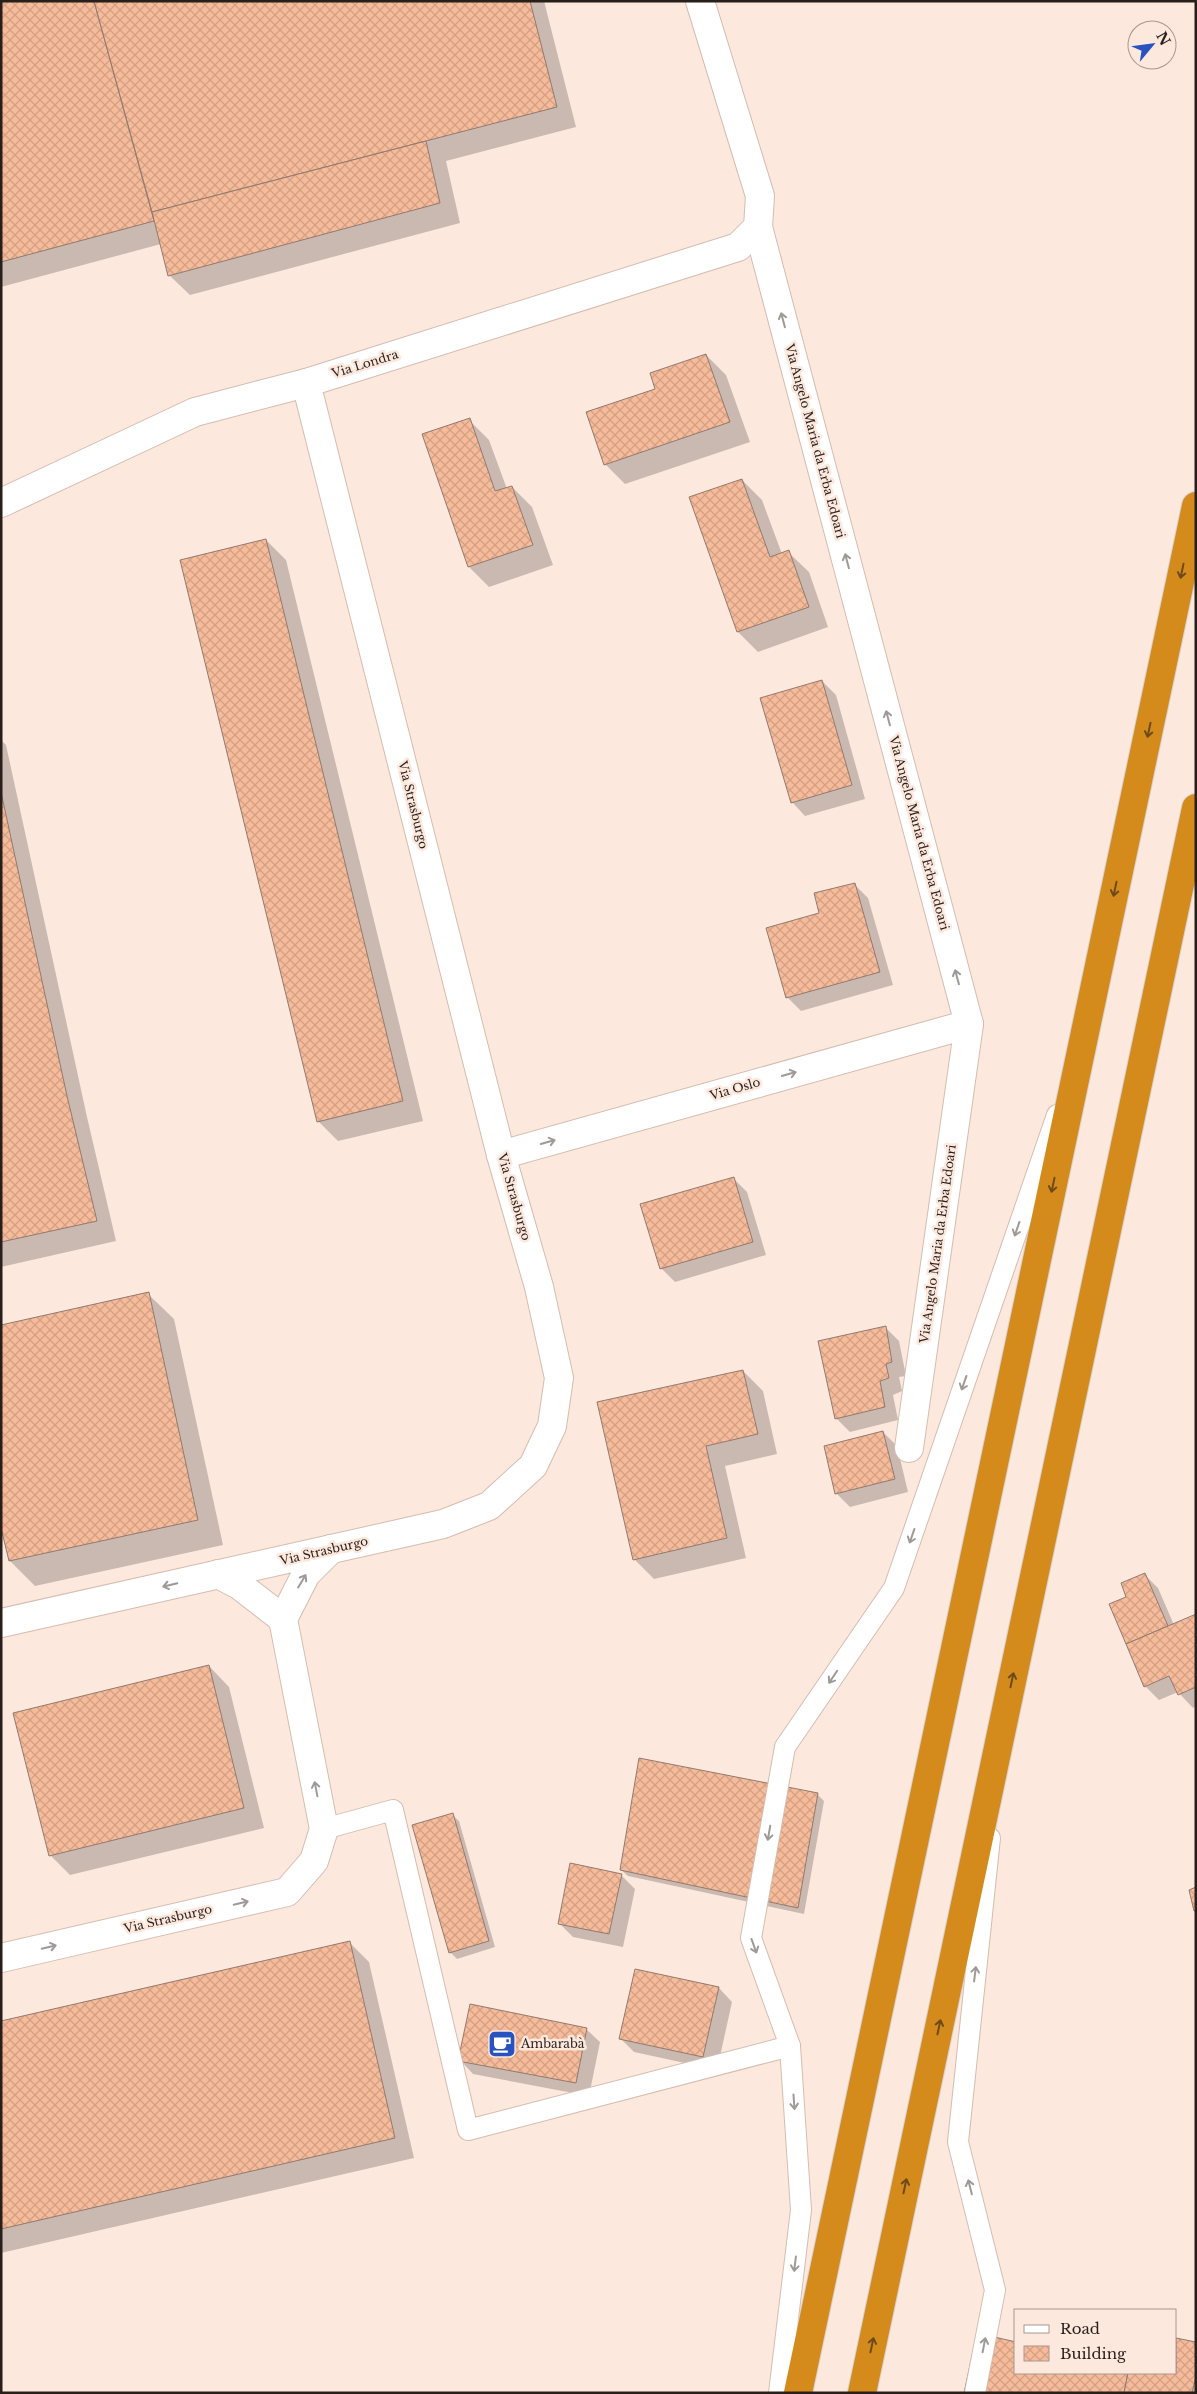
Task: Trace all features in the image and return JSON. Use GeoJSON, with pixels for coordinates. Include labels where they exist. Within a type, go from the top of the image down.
{"type":"FeatureCollection","features":[{"type":"Feature","properties":{"kind":"highway"},"geometry":{"type":"LineString","coordinates":[[798,2393],[1196,506]]}},
{"type":"Feature","properties":{"kind":"highway"},"geometry":{"type":"LineString","coordinates":[[862,2393],[1196,808]]}},
{"type":"Feature","properties":{"kind":"street","name":"Via Angelo Maria da Erba Edoari"},"geometry":{"type":"LineString","coordinates":[[700,1],[760,196],[758,227],[969,1024],[909,1448]]}},
{"type":"Feature","properties":{"kind":"street","name":"Via Londra"},"geometry":{"type":"LineString","coordinates":[[1,504],[195,412],[306,383],[738,247],[758,227]]}},
{"type":"Feature","properties":{"kind":"street","name":"Via Strasburgo"},"geometry":{"type":"LineString","coordinates":[[1,1623],[443,1524],[489,1506],[533,1466],[552,1426],[558,1378],[539,1287],[501,1155],[306,383]]}},
{"type":"Feature","properties":{"kind":"street","name":"Via Oslo"},"geometry":{"type":"LineString","coordinates":[[501,1155],[969,1024]]}},
{"type":"Feature","properties":{"kind":"street"},"geometry":{"type":"LineString","coordinates":[[218,1574],[239,1585],[282,1619],[306,1574],[331,1549]]}},
{"type":"Feature","properties":{"kind":"street","name":"Via Strasburgo"},"geometry":{"type":"LineString","coordinates":[[1,1958],[287,1892],[314,1861],[324,1829],[282,1619]]}},
{"type":"Feature","properties":{"kind":"lane"},"geometry":{"type":"LineString","coordinates":[[779,2393],[801,2210],[790,2046],[751,1938],[785,1747],[894,1588],[1084,1034]]}},
{"type":"Feature","properties":{"kind":"lane"},"geometry":{"type":"LineString","coordinates":[[975,2393],[995,2290],[958,2142],[972,1999],[1005,1713]]}},
{"type":"Feature","properties":{"kind":"lane"},"geometry":{"type":"LineString","coordinates":[[324,1829],[393,1810],[468,2130],[790,2046]]}},
{"type":"Feature","properties":{"kind":"building"},"geometry":{"type":"Polygon","coordinates":[[[1,1],[94,1],[154,221],[1,262],[1,1]]]}},
{"type":"Feature","properties":{"kind":"building"},"geometry":{"type":"Polygon","coordinates":[[[94,1],[530,1],[557,107],[152,212],[94,1]]]}},
{"type":"Feature","properties":{"kind":"building"},"geometry":{"type":"Polygon","coordinates":[[[426,141],[440,203],[168,276],[152,212],[426,141]]]}},
{"type":"Feature","properties":{"kind":"building"},"geometry":{"type":"Polygon","coordinates":[[[706,354],[730,422],[604,465],[586,412],[655,389],[650,373],[706,354]]]}},
{"type":"Feature","properties":{"kind":"building"},"geometry":{"type":"Polygon","coordinates":[[[470,418],[495,491],[512,486],[533,545],[468,567],[422,434],[470,418]]]}},
{"type":"Feature","properties":{"kind":"building"},"geometry":{"type":"Polygon","coordinates":[[[742,479],[770,557],[789,550],[809,607],[737,632],[689,497],[742,479]]]}},
{"type":"Feature","properties":{"kind":"building"},"geometry":{"type":"Polygon","coordinates":[[[266,539],[403,1101],[317,1122],[180,560],[266,539]]]}},
{"type":"Feature","properties":{"kind":"building"},"geometry":{"type":"Polygon","coordinates":[[[822,680],[852,785],[791,803],[760,698],[822,680]]]}},
{"type":"Feature","properties":{"kind":"building"},"geometry":{"type":"Polygon","coordinates":[[[1,792],[67,1096],[97,1221],[1,1242],[1,792]]]}},
{"type":"Feature","properties":{"kind":"building"},"geometry":{"type":"Polygon","coordinates":[[[855,883],[880,972],[786,998],[766,928],[819,913],[814,893],[855,883]]]}},
{"type":"Feature","properties":{"kind":"building"},"geometry":{"type":"Polygon","coordinates":[[[734,1177],[753,1242],[660,1269],[640,1204],[734,1177]]]}},
{"type":"Feature","properties":{"kind":"building"},"geometry":{"type":"Polygon","coordinates":[[[149,1292],[198,1520],[9,1561],[1,1528],[1,1325],[149,1292]]]}},
{"type":"Feature","properties":{"kind":"building"},"geometry":{"type":"Polygon","coordinates":[[[886,1326],[892,1362],[886,1364],[889,1378],[880,1381],[885,1407],[835,1419],[818,1341],[886,1326]]]}},
{"type":"Feature","properties":{"kind":"building"},"geometry":{"type":"Polygon","coordinates":[[[743,1370],[758,1434],[706,1446],[727,1538],[633,1560],[597,1402],[743,1370]]]}},
{"type":"Feature","properties":{"kind":"building"},"geometry":{"type":"Polygon","coordinates":[[[883,1431],[895,1479],[835,1494],[824,1446],[883,1431]]]}},
{"type":"Feature","properties":{"kind":"building"},"geometry":{"type":"Polygon","coordinates":[[[1145,1573],[1168,1626],[1126,1644],[1109,1604],[1126,1597],[1121,1583],[1145,1573]]]}},
{"type":"Feature","properties":{"kind":"building"},"geometry":{"type":"Polygon","coordinates":[[[1196,1614],[1196,1687],[1178,1695],[1169,1676],[1144,1687],[1126,1644],[1196,1614]]]}},
{"type":"Feature","properties":{"kind":"building"},"geometry":{"type":"Polygon","coordinates":[[[209,1665],[244,1808],[49,1856],[13,1713],[209,1665]]]}},
{"type":"Feature","properties":{"kind":"building"},"geometry":{"type":"Polygon","coordinates":[[[639,1758],[818,1793],[798,1908],[620,1870],[639,1758]]]}},
{"type":"Feature","properties":{"kind":"building"},"geometry":{"type":"Polygon","coordinates":[[[453,1813],[489,1941],[449,1953],[412,1825],[453,1813]]]}},
{"type":"Feature","properties":{"kind":"building"},"geometry":{"type":"Polygon","coordinates":[[[570,1863],[622,1874],[609,1934],[558,1924],[570,1863]]]}},
{"type":"Feature","properties":{"kind":"building"},"geometry":{"type":"Polygon","coordinates":[[[1196,1887],[1196,1911],[1194,1911],[1189,1890],[1196,1887]]]}},
{"type":"Feature","properties":{"kind":"building"},"geometry":{"type":"Polygon","coordinates":[[[350,1941],[395,2138],[1,2229],[1,2021],[350,1941]]]}},
{"type":"Feature","properties":{"kind":"building"},"geometry":{"type":"Polygon","coordinates":[[[635,1969],[719,1987],[703,2057],[619,2039],[635,1969]]]}},
{"type":"Feature","properties":{"kind":"building"},"geometry":{"type":"Polygon","coordinates":[[[470,2004],[587,2028],[576,2083],[458,2061],[470,2004]]]}},
{"type":"Feature","properties":{"kind":"building"},"geometry":{"type":"Polygon","coordinates":[[[977,2333],[1014,2342],[1014,2374],[1128,2374],[1124,2393],[964,2393],[977,2333]]]}},
{"type":"Feature","properties":{"kind":"building"},"geometry":{"type":"Polygon","coordinates":[[[1177,2338],[1196,2342],[1196,2376],[1192,2393],[1124,2393],[1128,2374],[1177,2374],[1177,2338]]]}},
{"type":"Feature","properties":{"kind":"place","name":"Ambarabà"},"geometry":{"type":"Point","coordinates":[502,2044]}}]}
